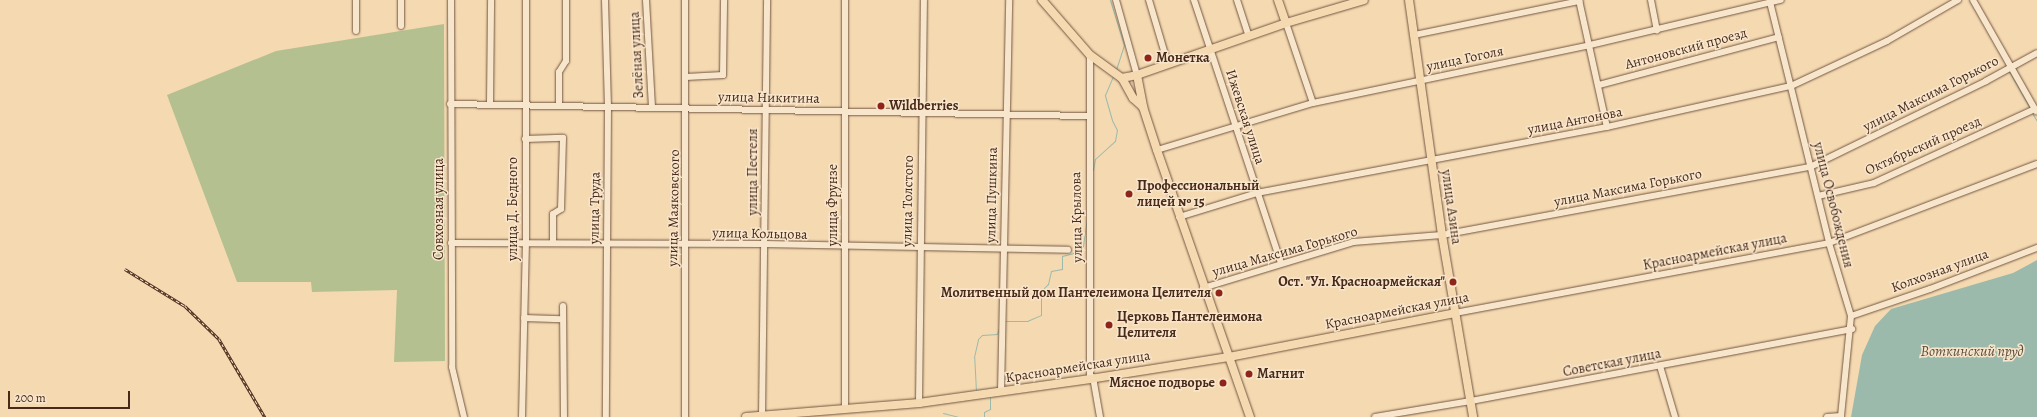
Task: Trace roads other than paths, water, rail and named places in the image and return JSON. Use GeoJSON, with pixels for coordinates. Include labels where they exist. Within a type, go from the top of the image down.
{"type":"FeatureCollection","features":[{"type":"Feature","properties":{"kind":"main road"},"geometry":{"type":"LineString","coordinates":[[1042,0],[1090,55],[1122,78],[1133,98],[1143,107]]}},
{"type":"Feature","properties":{"kind":"main road"},"geometry":{"type":"LineString","coordinates":[[1278,0],[1286,23]]}},
{"type":"Feature","properties":{"kind":"main road"},"geometry":{"type":"LineString","coordinates":[[1122,78],[1137,75],[1286,23],[1364,0]]}},
{"type":"Feature","properties":{"kind":"main road","name":"улица Азина"},"geometry":{"type":"LineString","coordinates":[[1409,0],[1442,235],[1473,417]]}},
{"type":"Feature","properties":{"kind":"main road"},"geometry":{"type":"LineString","coordinates":[[1137,75],[1143,107],[1179,217],[1250,417]]}},
{"type":"Feature","properties":{"kind":"main road","name":"Красноармейская улица"},"geometry":{"type":"LineString","coordinates":[[746,417],[920,402],[1001,392],[1229,357],[1455,313]]}},
{"type":"Feature","properties":{"kind":"street"},"geometry":{"type":"LineString","coordinates":[[356,0],[356,31]]}},
{"type":"Feature","properties":{"kind":"street"},"geometry":{"type":"LineString","coordinates":[[401,0],[401,26]]}},
{"type":"Feature","properties":{"kind":"street","name":"Совхозная улица"},"geometry":{"type":"LineString","coordinates":[[451,0],[450,104],[452,367],[464,417]]}},
{"type":"Feature","properties":{"kind":"street"},"geometry":{"type":"LineString","coordinates":[[490,104],[491,0]]}},
{"type":"Feature","properties":{"kind":"street","name":"улица Д. Бедного"},"geometry":{"type":"LineString","coordinates":[[522,417],[526,243],[526,0]]}},
{"type":"Feature","properties":{"kind":"street"},"geometry":{"type":"LineString","coordinates":[[559,105],[559,72],[566,61],[566,0]]}},
{"type":"Feature","properties":{"kind":"street","name":"улица Труда"},"geometry":{"type":"LineString","coordinates":[[605,0],[608,107],[606,417]]}},
{"type":"Feature","properties":{"kind":"street","name":"Зелёная улица"},"geometry":{"type":"LineString","coordinates":[[646,0],[652,108]]}},
{"type":"Feature","properties":{"kind":"street","name":"улица Маяковского"},"geometry":{"type":"LineString","coordinates":[[685,0],[687,109],[685,417]]}},
{"type":"Feature","properties":{"kind":"street"},"geometry":{"type":"LineString","coordinates":[[686,77],[723,75],[724,0]]}},
{"type":"Feature","properties":{"kind":"street","name":"улица Пестеля"},"geometry":{"type":"LineString","coordinates":[[762,416],[767,0]]}},
{"type":"Feature","properties":{"kind":"street","name":"улица Фрунзе"},"geometry":{"type":"LineString","coordinates":[[845,0],[845,409]]}},
{"type":"Feature","properties":{"kind":"street","name":"улица Толстого"},"geometry":{"type":"LineString","coordinates":[[920,402],[919,248],[924,0]]}},
{"type":"Feature","properties":{"kind":"street","name":"улица Пушкина"},"geometry":{"type":"LineString","coordinates":[[1001,392],[1009,0]]}},
{"type":"Feature","properties":{"kind":"street"},"geometry":{"type":"LineString","coordinates":[[1116,0],[1137,75]]}},
{"type":"Feature","properties":{"kind":"street"},"geometry":{"type":"LineString","coordinates":[[1149,0],[1168,64]]}},
{"type":"Feature","properties":{"kind":"street","name":"Ижевская улица"},"geometry":{"type":"LineString","coordinates":[[1194,0],[1281,263]]}},
{"type":"Feature","properties":{"kind":"street"},"geometry":{"type":"LineString","coordinates":[[1238,0],[1249,36]]}},
{"type":"Feature","properties":{"kind":"street"},"geometry":{"type":"LineString","coordinates":[[1414,35],[1579,0],[1599,85],[1607,127]]}},
{"type":"Feature","properties":{"kind":"street"},"geometry":{"type":"LineString","coordinates":[[1651,0],[1657,30]]}},
{"type":"Feature","properties":{"kind":"street","name":"улица Гоголя"},"geometry":{"type":"LineString","coordinates":[[1157,150],[1235,124],[1313,102],[1590,45],[1781,0]]}},
{"type":"Feature","properties":{"kind":"street","name":"улица Антонова"},"geometry":{"type":"LineString","coordinates":[[1179,217],[1257,193],[1432,162],[1607,127],[1791,86],[1887,41],[1958,0]]}},
{"type":"Feature","properties":{"kind":"street"},"geometry":{"type":"LineString","coordinates":[[1973,0],[2009,68],[2036,110]]}},
{"type":"Feature","properties":{"kind":"street","name":"улица Освобождения"},"geometry":{"type":"LineString","coordinates":[[1770,2],[1829,243],[1851,316],[1852,328],[1841,416]]}},
{"type":"Feature","properties":{"kind":"street"},"geometry":{"type":"LineString","coordinates":[[1286,23],[1313,102]]}},
{"type":"Feature","properties":{"kind":"street","name":"Антоновский проезд"},"geometry":{"type":"LineString","coordinates":[[1599,85],[1779,38]]}},
{"type":"Feature","properties":{"kind":"street","name":"улица Максима Горького"},"geometry":{"type":"LineString","coordinates":[[1203,288],[1353,242],[1442,235],[1810,167],[2037,53]]}},
{"type":"Feature","properties":{"kind":"street","name":"улица Крылова"},"geometry":{"type":"LineString","coordinates":[[1090,55],[1088,116],[1092,378],[1100,417]]}},
{"type":"Feature","properties":{"kind":"street","name":"улица Никитина"},"geometry":{"type":"LineString","coordinates":[[450,104],[1088,116]]}},
{"type":"Feature","properties":{"kind":"street","name":"Октябрьский проезд"},"geometry":{"type":"LineString","coordinates":[[1818,196],[1874,182],[2036,110]]}},
{"type":"Feature","properties":{"kind":"street"},"geometry":{"type":"LineString","coordinates":[[525,139],[563,138],[561,209],[553,214],[553,242]]}},
{"type":"Feature","properties":{"kind":"street","name":"Красноармейская улица"},"geometry":{"type":"LineString","coordinates":[[1455,313],[1829,243],[2037,164]]}},
{"type":"Feature","properties":{"kind":"street","name":"улица Кольцова"},"geometry":{"type":"LineString","coordinates":[[451,243],[553,242],[685,246],[764,244],[845,247],[1068,250]]}},
{"type":"Feature","properties":{"kind":"street","name":"Колхозная улица"},"geometry":{"type":"LineString","coordinates":[[1851,316],[1930,290],[2037,248]]}},
{"type":"Feature","properties":{"kind":"street"},"geometry":{"type":"LineString","coordinates":[[563,306],[564,417]]}},
{"type":"Feature","properties":{"kind":"street"},"geometry":{"type":"LineString","coordinates":[[524,318],[562,319]]}},
{"type":"Feature","properties":{"kind":"street","name":"Советская улица"},"geometry":{"type":"LineString","coordinates":[[1375,417],[1660,366],[1852,328]]}},
{"type":"Feature","properties":{"kind":"street"},"geometry":{"type":"LineString","coordinates":[[1660,366],[1675,417]]}},
{"type":"Feature","properties":{"kind":"street"},"geometry":{"type":"LineString","coordinates":[[1827,417],[1841,416]]}},
{"type":"Feature","properties":{"kind":"water","name":"Воткинский пруд"},"geometry":{"type":"Polygon","coordinates":[[[2037,260],[2037,417],[1851,417],[1862,355],[1875,326],[1891,309],[2013,273],[2037,260]]]}},
{"type":"Feature","properties":{"kind":"waterway"},"geometry":{"type":"LineString","coordinates":[[1110,0],[1124,45],[1116,70]]}},
{"type":"Feature","properties":{"kind":"waterway"},"geometry":{"type":"LineString","coordinates":[[2002,57],[2007,66]]}},
{"type":"Feature","properties":{"kind":"waterway"},"geometry":{"type":"LineString","coordinates":[[2009,71],[2030,108]]}},
{"type":"Feature","properties":{"kind":"waterway"},"geometry":{"type":"LineString","coordinates":[[1093,170],[1095,159],[1115,141],[1117,130],[1112,120],[1105,95],[1113,76]]}},
{"type":"Feature","properties":{"kind":"waterway"},"geometry":{"type":"LineString","coordinates":[[2032,113],[2037,121]]}},
{"type":"Feature","properties":{"kind":"waterway"},"geometry":{"type":"LineString","coordinates":[[1005,321],[1027,321],[1041,315],[1041,291],[1048,284],[1051,271],[1062,269],[1062,256],[1073,253],[1083,246],[1087,217]]}},
{"type":"Feature","properties":{"kind":"waterway"},"geometry":{"type":"LineString","coordinates":[[976,391],[974,357],[978,339],[982,335],[997,334],[999,328]]}},
{"type":"Feature","properties":{"kind":"waterway"},"geometry":{"type":"LineString","coordinates":[[984,417],[984,412],[990,409],[990,397]]}},
{"type":"Feature","properties":{"kind":"waterway"},"geometry":{"type":"LineString","coordinates":[[943,413],[959,417]]}},
{"type":"Feature","properties":{"kind":"railway"},"geometry":{"type":"LineString","coordinates":[[125,269],[185,306],[219,339],[265,417]]}},
{"type":"Feature","properties":{"kind":"place","name":"Монетка"},"geometry":{"type":"Point","coordinates":[1148,58]}},
{"type":"Feature","properties":{"kind":"place","name":"Wildberries"},"geometry":{"type":"Point","coordinates":[881,106]}},
{"type":"Feature","properties":{"kind":"place","name":"Профессиональный лицей № 15"},"geometry":{"type":"Point","coordinates":[1129,194]}},
{"type":"Feature","properties":{"kind":"place","name":"Ост. \"Ул. Красноармейская\""},"geometry":{"type":"Point","coordinates":[1453,282]}},
{"type":"Feature","properties":{"kind":"place","name":"Молитвенный дом Пантелеимона Целителя"},"geometry":{"type":"Point","coordinates":[1219,293]}},
{"type":"Feature","properties":{"kind":"place","name":"Церковь Пантелеимона Целителя"},"geometry":{"type":"Point","coordinates":[1109,325]}},
{"type":"Feature","properties":{"kind":"place","name":"Магнит"},"geometry":{"type":"Point","coordinates":[1249,374]}},
{"type":"Feature","properties":{"kind":"place","name":"Мясное подворье"},"geometry":{"type":"Point","coordinates":[1223,383]}}]}
